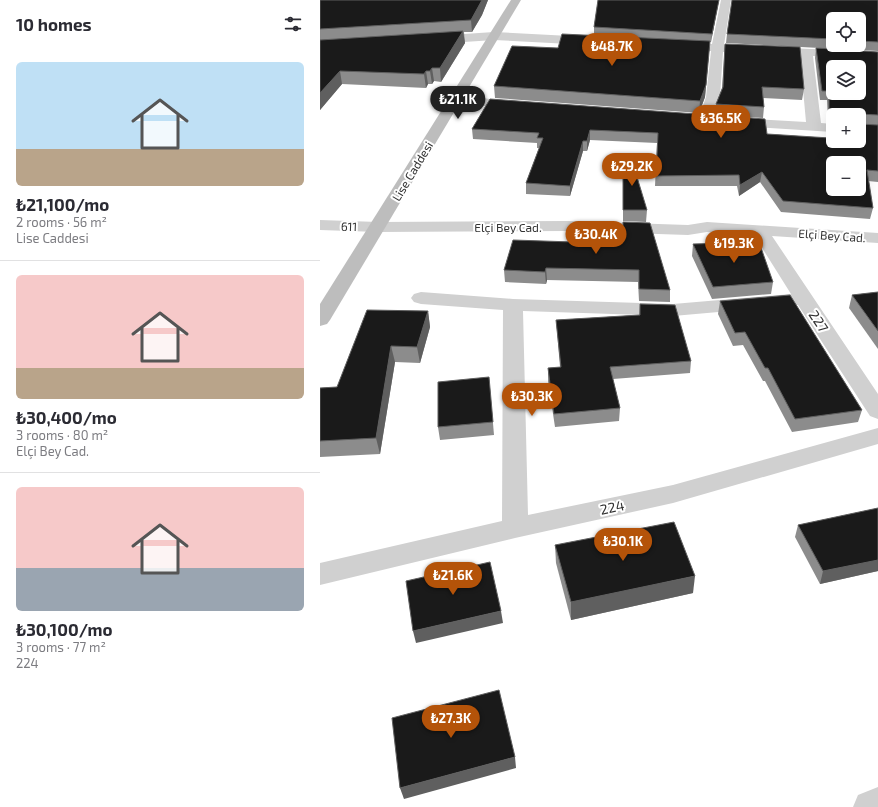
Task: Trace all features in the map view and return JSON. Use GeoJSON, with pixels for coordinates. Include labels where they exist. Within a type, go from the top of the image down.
{"type":"FeatureCollection","features":[{"type":"Feature","properties":{"kind":"street","name":"Lise Caddesi"},"geometry":{"type":"LineString","coordinates":[[320,320],[516,0]]}},
{"type":"Feature","properties":{"kind":"street"},"geometry":{"type":"LineString","coordinates":[[726,0],[717,48],[713,97],[699,119],[826,127]]}},
{"type":"Feature","properties":{"kind":"street"},"geometry":{"type":"LineString","coordinates":[[423,40],[494,36],[597,42]]}},
{"type":"Feature","properties":{"kind":"street"},"geometry":{"type":"LineString","coordinates":[[665,45],[878,56]]}},
{"type":"Feature","properties":{"kind":"street"},"geometry":{"type":"LineString","coordinates":[[806,52],[814,126]]}},
{"type":"Feature","properties":{"kind":"street"},"geometry":{"type":"LineString","coordinates":[[455,100],[532,106]]}},
{"type":"Feature","properties":{"kind":"street","name":"611"},"geometry":{"type":"LineString","coordinates":[[320,225],[378,227]]}},
{"type":"Feature","properties":{"kind":"street","name":"Elçi Bey Cad."},"geometry":{"type":"LineString","coordinates":[[378,227],[568,226],[688,230],[707,227],[878,238]]}},
{"type":"Feature","properties":{"kind":"street","name":"227"},"geometry":{"type":"LineString","coordinates":[[759,230],[878,411]]}},
{"type":"Feature","properties":{"kind":"street"},"geometry":{"type":"LineString","coordinates":[[422,298],[513,306],[673,310],[804,299]]}},
{"type":"Feature","properties":{"kind":"street"},"geometry":{"type":"LineString","coordinates":[[513,306],[515,387],[515,528]]}},
{"type":"Feature","properties":{"kind":"street","name":"224"},"geometry":{"type":"LineString","coordinates":[[320,574],[515,528],[673,494],[878,436]]}},
{"type":"Feature","properties":{"kind":"street"},"geometry":{"type":"LineString","coordinates":[[870,807],[878,804]]}},
{"type":"Feature","properties":{"kind":"building"},"geometry":{"type":"Polygon","coordinates":[[[320,0],[482,0],[471,20],[320,29],[320,0]]]}},
{"type":"Feature","properties":{"kind":"building"},"geometry":{"type":"Polygon","coordinates":[[[598,0],[719,0],[712,34],[594,27],[598,0]]]}},
{"type":"Feature","properties":{"kind":"building"},"geometry":{"type":"Polygon","coordinates":[[[732,0],[878,0],[878,42],[866,41],[866,12],[826,12],[826,39],[727,34],[732,0]]]}},
{"type":"Feature","properties":{"kind":"building"},"geometry":{"type":"Polygon","coordinates":[[[463,31],[440,68],[432,68],[424,74],[340,71],[320,93],[320,40],[463,31]]]}},
{"type":"Feature","properties":{"kind":"building"},"geometry":{"type":"Polygon","coordinates":[[[562,34],[710,41],[706,85],[700,101],[494,86],[512,46],[558,48],[562,34]]]}},
{"type":"Feature","properties":{"kind":"building"},"geometry":{"type":"Polygon","coordinates":[[[725,44],[800,47],[804,89],[762,87],[764,107],[716,104],[723,87],[725,44]]]}},
{"type":"Feature","properties":{"kind":"building"},"geometry":{"type":"Polygon","coordinates":[[[816,48],[826,49],[826,52],[878,52],[878,115],[866,114],[866,108],[829,108],[829,100],[866,100],[866,60],[826,60],[826,91],[822,91],[816,48]]]}},
{"type":"Feature","properties":{"kind":"building"},"geometry":{"type":"Polygon","coordinates":[[[490,99],[765,119],[767,134],[826,138],[826,148],[866,148],[866,124],[878,125],[878,171],[867,170],[873,208],[783,201],[762,172],[740,185],[739,175],[656,176],[658,133],[590,130],[587,141],[583,141],[570,186],[526,183],[543,138],[537,138],[539,133],[472,129],[490,99]]]}},
{"type":"Feature","properties":{"kind":"building"},"geometry":{"type":"Polygon","coordinates":[[[630,154],[647,210],[623,210],[623,155],[630,154]]]}},
{"type":"Feature","properties":{"kind":"building"},"geometry":{"type":"Polygon","coordinates":[[[623,222],[650,223],[670,290],[639,289],[639,270],[546,268],[545,272],[504,270],[513,240],[573,242],[573,240],[611,241],[612,235],[623,235],[623,222]]]}},
{"type":"Feature","properties":{"kind":"building"},"geometry":{"type":"Polygon","coordinates":[[[759,242],[773,282],[713,287],[693,244],[759,242]]]}},
{"type":"Feature","properties":{"kind":"building"},"geometry":{"type":"Polygon","coordinates":[[[878,292],[878,331],[852,295],[878,292]]]}},
{"type":"Feature","properties":{"kind":"building"},"geometry":{"type":"Polygon","coordinates":[[[790,295],[862,410],[795,419],[768,368],[765,368],[745,332],[735,333],[720,301],[790,295]]]}},
{"type":"Feature","properties":{"kind":"building"},"geometry":{"type":"Polygon","coordinates":[[[640,304],[675,305],[691,361],[610,367],[620,408],[554,414],[548,368],[561,367],[556,320],[640,315],[640,304]]]}},
{"type":"Feature","properties":{"kind":"building"},"geometry":{"type":"Polygon","coordinates":[[[367,310],[428,311],[417,347],[391,346],[376,438],[320,441],[320,388],[337,387],[367,310]]]}},
{"type":"Feature","properties":{"kind":"building"},"geometry":{"type":"Polygon","coordinates":[[[489,377],[493,422],[438,427],[438,382],[489,377]]]}},
{"type":"Feature","properties":{"kind":"building"},"geometry":{"type":"Polygon","coordinates":[[[878,508],[878,560],[823,571],[798,525],[878,508]]]}},
{"type":"Feature","properties":{"kind":"building"},"geometry":{"type":"Polygon","coordinates":[[[674,522],[695,576],[571,602],[555,545],[674,522]]]}},
{"type":"Feature","properties":{"kind":"building"},"geometry":{"type":"Polygon","coordinates":[[[490,562],[501,611],[413,631],[406,581],[490,562]]]}},
{"type":"Feature","properties":{"kind":"building"},"geometry":{"type":"Polygon","coordinates":[[[499,690],[515,757],[400,788],[392,718],[499,690]]]}}]}
